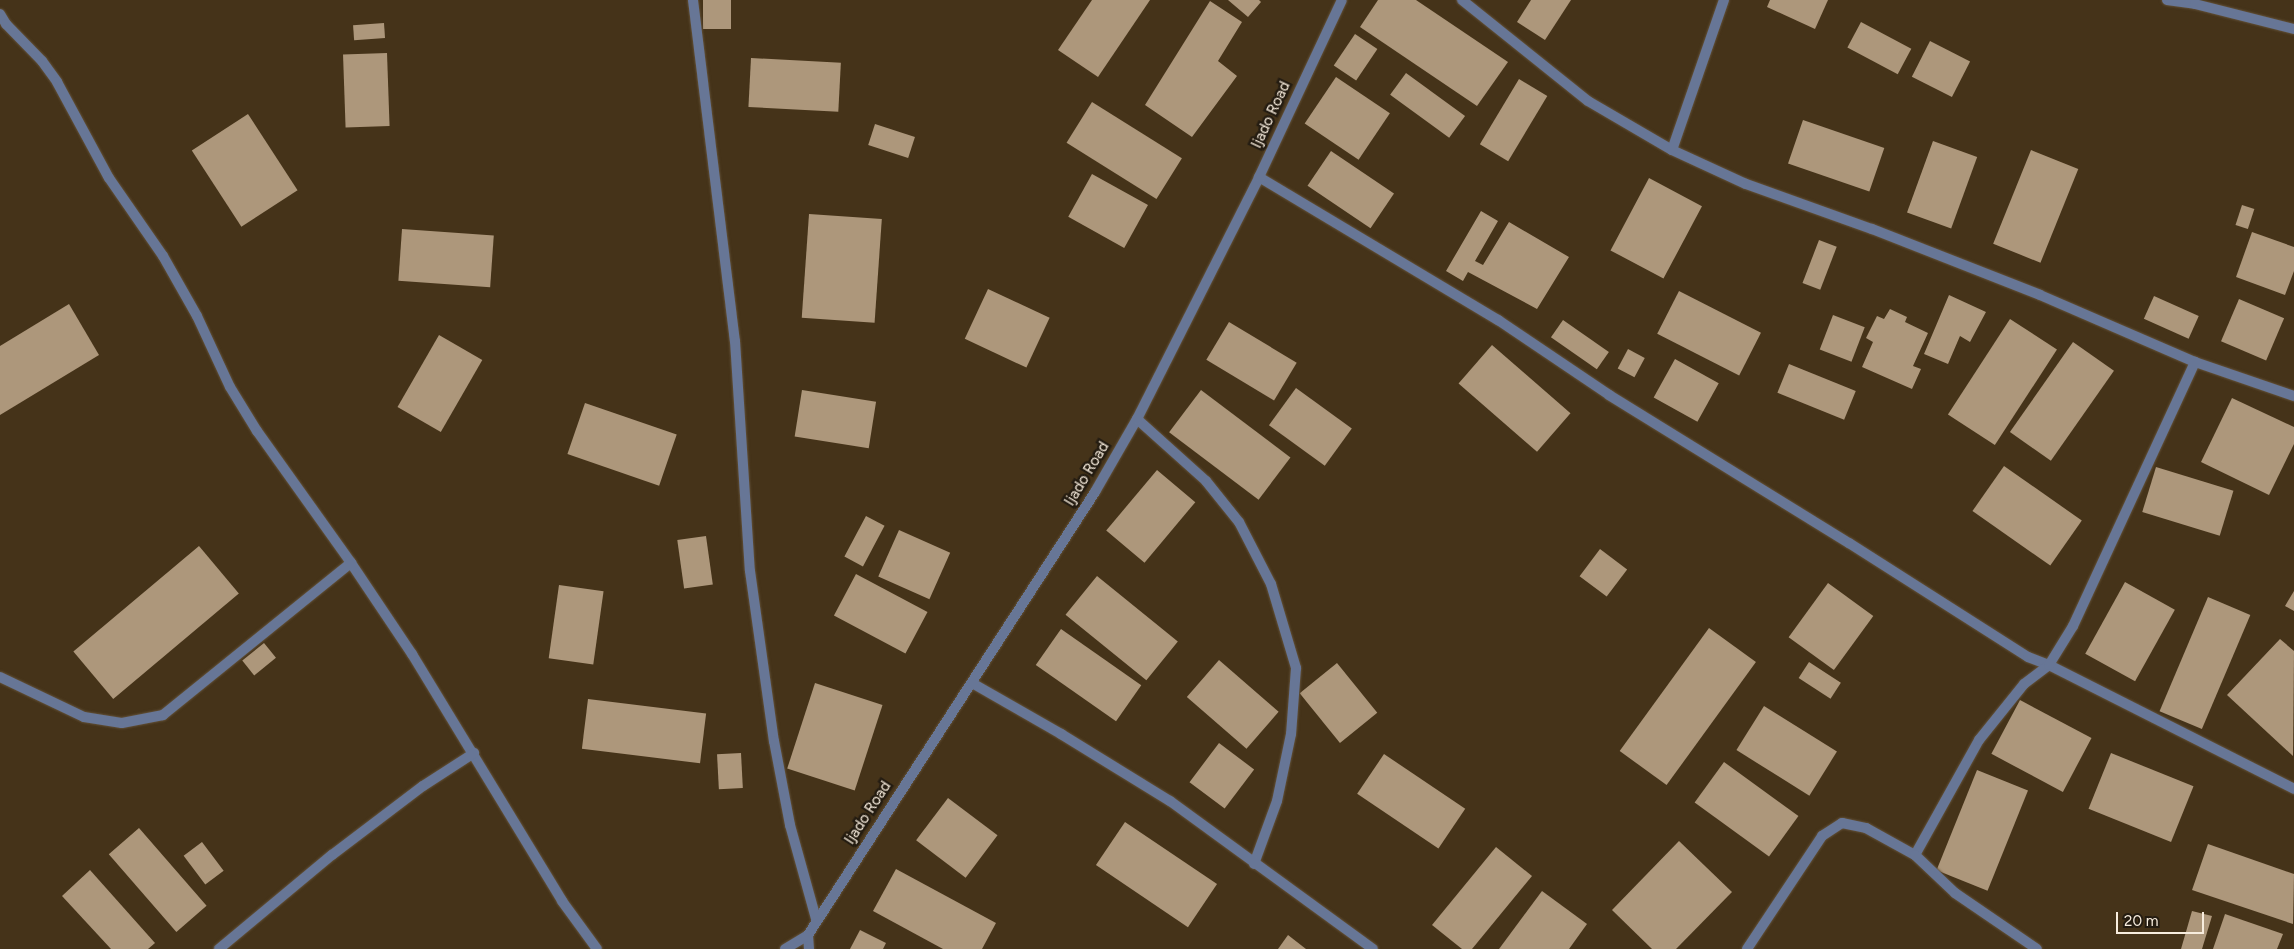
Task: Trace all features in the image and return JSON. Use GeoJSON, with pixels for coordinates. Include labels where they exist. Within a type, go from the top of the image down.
{"type":"FeatureCollection","features":[{"type":"Feature","properties":{"kind":"street"},"geometry":{"type":"LineString","coordinates":[[693,0],[735,341],[750,571],[777,760],[790,825],[816,919]]}},
{"type":"Feature","properties":{"kind":"street","name":"Ijado Road"},"geometry":{"type":"LineString","coordinates":[[784,949],[808,934],[1095,492],[1137,419],[1259,177],[1342,0]]}},
{"type":"Feature","properties":{"kind":"street"},"geometry":{"type":"LineString","coordinates":[[1462,0],[1588,101],[1672,150],[1746,184],[1872,229],[2040,295],[2195,362],[2294,396]]}},
{"type":"Feature","properties":{"kind":"street"},"geometry":{"type":"LineString","coordinates":[[1672,150],[1724,0]]}},
{"type":"Feature","properties":{"kind":"street"},"geometry":{"type":"LineString","coordinates":[[2167,0],[2195,4],[2294,29]]}},
{"type":"Feature","properties":{"kind":"street"},"geometry":{"type":"LineString","coordinates":[[0,14],[3,26],[42,61],[57,82],[109,178],[163,256],[197,316],[230,387],[257,431],[351,562],[474,753],[562,901],[597,949]]}},
{"type":"Feature","properties":{"kind":"street"},"geometry":{"type":"LineString","coordinates":[[1259,177],[1498,320],[1609,395],[1849,543],[2001,642],[2294,789]]}},
{"type":"Feature","properties":{"kind":"street"},"geometry":{"type":"LineString","coordinates":[[1915,855],[1979,740],[2024,684],[2049,665],[2084,603],[2195,362]]}},
{"type":"Feature","properties":{"kind":"street"},"geometry":{"type":"LineString","coordinates":[[1137,419],[1206,481],[1240,522],[1271,584],[1296,668],[1291,734],[1277,801],[1254,864]]}},
{"type":"Feature","properties":{"kind":"street"},"geometry":{"type":"LineString","coordinates":[[0,677],[84,717],[122,723],[163,715],[351,562]]}},
{"type":"Feature","properties":{"kind":"street"},"geometry":{"type":"LineString","coordinates":[[972,683],[1061,734],[1170,801],[1373,949]]}},
{"type":"Feature","properties":{"kind":"street"},"geometry":{"type":"LineString","coordinates":[[219,949],[332,855],[423,786],[474,753]]}},
{"type":"Feature","properties":{"kind":"street"},"geometry":{"type":"LineString","coordinates":[[1747,949],[1822,836],[1842,823],[1866,828],[1915,855],[1955,893],[2037,949]]}},
{"type":"Feature","properties":{"kind":"street"},"geometry":{"type":"LineString","coordinates":[[808,934],[809,949]]}},
{"type":"Feature","properties":{"kind":"building"},"geometry":{"type":"Polygon","coordinates":[[[703,0],[731,0],[731,29],[703,29],[703,0]]]}},
{"type":"Feature","properties":{"kind":"building"},"geometry":{"type":"Polygon","coordinates":[[[1092,0],[1150,0],[1098,77],[1058,50],[1092,0]]]}},
{"type":"Feature","properties":{"kind":"building"},"geometry":{"type":"Polygon","coordinates":[[[1228,0],[1259,0],[1261,2],[1248,17],[1228,0]]]}},
{"type":"Feature","properties":{"kind":"building"},"geometry":{"type":"Polygon","coordinates":[[[1378,0],[1416,0],[1508,62],[1477,106],[1360,27],[1378,0]]]}},
{"type":"Feature","properties":{"kind":"building"},"geometry":{"type":"Polygon","coordinates":[[[1531,0],[1571,0],[1545,40],[1517,22],[1531,0]]]}},
{"type":"Feature","properties":{"kind":"building"},"geometry":{"type":"Polygon","coordinates":[[[1770,0],[1828,0],[1815,29],[1767,7],[1770,0]]]}},
{"type":"Feature","properties":{"kind":"building"},"geometry":{"type":"Polygon","coordinates":[[[1210,1],[1242,22],[1218,61],[1237,76],[1192,137],[1145,105],[1210,1]]]}},
{"type":"Feature","properties":{"kind":"building"},"geometry":{"type":"Polygon","coordinates":[[[1861,22],[1911,49],[1898,74],[1847,48],[1861,22]]]}},
{"type":"Feature","properties":{"kind":"building"},"geometry":{"type":"Polygon","coordinates":[[[384,23],[385,38],[354,40],[353,25],[384,23]]]}},
{"type":"Feature","properties":{"kind":"building"},"geometry":{"type":"Polygon","coordinates":[[[1355,34],[1377,49],[1356,81],[1334,66],[1355,34]]]}},
{"type":"Feature","properties":{"kind":"building"},"geometry":{"type":"Polygon","coordinates":[[[1930,41],[1970,61],[1952,97],[1912,77],[1930,41]]]}},
{"type":"Feature","properties":{"kind":"building"},"geometry":{"type":"Polygon","coordinates":[[[387,53],[390,126],[346,127],[343,55],[387,53]]]}},
{"type":"Feature","properties":{"kind":"building"},"geometry":{"type":"Polygon","coordinates":[[[751,58],[841,63],[838,112],[748,107],[751,58]]]}},
{"type":"Feature","properties":{"kind":"building"},"geometry":{"type":"Polygon","coordinates":[[[1406,73],[1465,116],[1449,138],[1390,95],[1406,73]]]}},
{"type":"Feature","properties":{"kind":"building"},"geometry":{"type":"Polygon","coordinates":[[[1336,77],[1390,113],[1359,160],[1305,123],[1336,77]]]}},
{"type":"Feature","properties":{"kind":"building"},"geometry":{"type":"Polygon","coordinates":[[[1519,79],[1547,96],[1508,161],[1480,144],[1519,79]]]}},
{"type":"Feature","properties":{"kind":"building"},"geometry":{"type":"Polygon","coordinates":[[[1092,102],[1182,158],[1156,199],[1067,143],[1092,102]]]}},
{"type":"Feature","properties":{"kind":"building"},"geometry":{"type":"Polygon","coordinates":[[[248,114],[298,190],[241,227],[192,150],[248,114]]]}},
{"type":"Feature","properties":{"kind":"building"},"geometry":{"type":"Polygon","coordinates":[[[1803,120],[1884,148],[1869,191],[1788,163],[1803,120]]]}},
{"type":"Feature","properties":{"kind":"building"},"geometry":{"type":"Polygon","coordinates":[[[875,124],[915,137],[908,158],[868,145],[875,124]]]}},
{"type":"Feature","properties":{"kind":"building"},"geometry":{"type":"Polygon","coordinates":[[[1933,141],[1977,157],[1951,228],[1907,212],[1933,141]]]}},
{"type":"Feature","properties":{"kind":"building"},"geometry":{"type":"Polygon","coordinates":[[[2031,150],[2078,169],[2040,263],[1993,244],[2031,150]]]}},
{"type":"Feature","properties":{"kind":"building"},"geometry":{"type":"Polygon","coordinates":[[[1331,151],[1394,193],[1371,228],[1308,186],[1331,151]]]}},
{"type":"Feature","properties":{"kind":"building"},"geometry":{"type":"Polygon","coordinates":[[[1092,174],[1148,205],[1124,248],[1068,217],[1092,174]]]}},
{"type":"Feature","properties":{"kind":"building"},"geometry":{"type":"Polygon","coordinates":[[[1649,178],[1702,206],[1663,279],[1611,250],[1649,178]]]}},
{"type":"Feature","properties":{"kind":"building"},"geometry":{"type":"Polygon","coordinates":[[[2242,205],[2254,209],[2248,229],[2236,225],[2242,205]]]}},
{"type":"Feature","properties":{"kind":"building"},"geometry":{"type":"Polygon","coordinates":[[[1481,211],[1498,221],[1475,261],[1483,265],[1509,222],[1569,257],[1537,309],[1468,272],[1463,281],[1446,271],[1481,211]]]}},
{"type":"Feature","properties":{"kind":"building"},"geometry":{"type":"Polygon","coordinates":[[[809,214],[882,219],[875,323],[802,318],[809,214]]]}},
{"type":"Feature","properties":{"kind":"building"},"geometry":{"type":"Polygon","coordinates":[[[402,229],[494,235],[490,287],[398,281],[402,229]]]}},
{"type":"Feature","properties":{"kind":"building"},"geometry":{"type":"Polygon","coordinates":[[[2252,232],[2294,247],[2294,271],[2285,295],[2236,277],[2252,232]]]}},
{"type":"Feature","properties":{"kind":"building"},"geometry":{"type":"Polygon","coordinates":[[[1819,240],[1837,247],[1820,290],[1803,283],[1819,240]]]}},
{"type":"Feature","properties":{"kind":"building"},"geometry":{"type":"Polygon","coordinates":[[[988,289],[1050,318],[1026,368],[965,339],[988,289]]]}},
{"type":"Feature","properties":{"kind":"building"},"geometry":{"type":"Polygon","coordinates":[[[1679,291],[1761,333],[1739,376],[1657,334],[1679,291]]]}},
{"type":"Feature","properties":{"kind":"building"},"geometry":{"type":"Polygon","coordinates":[[[1949,295],[1986,312],[1970,342],[1960,336],[1948,364],[1924,354],[1949,295]]]}},
{"type":"Feature","properties":{"kind":"building"},"geometry":{"type":"Polygon","coordinates":[[[2154,296],[2199,316],[2189,339],[2144,319],[2154,296]]]}},
{"type":"Feature","properties":{"kind":"building"},"geometry":{"type":"Polygon","coordinates":[[[2239,299],[2284,318],[2266,360],[2221,341],[2239,299]]]}},
{"type":"Feature","properties":{"kind":"building"},"geometry":{"type":"Polygon","coordinates":[[[69,304],[99,355],[0,415],[0,346],[69,304]]]}},
{"type":"Feature","properties":{"kind":"building"},"geometry":{"type":"Polygon","coordinates":[[[1890,309],[1907,317],[1905,322],[1928,333],[1913,366],[1921,369],[1912,389],[1862,367],[1873,342],[1866,338],[1877,316],[1884,319],[1890,309]]]}},
{"type":"Feature","properties":{"kind":"building"},"geometry":{"type":"Polygon","coordinates":[[[1833,315],[1865,327],[1851,362],[1820,350],[1833,315]]]}},
{"type":"Feature","properties":{"kind":"building"},"geometry":{"type":"Polygon","coordinates":[[[2010,319],[2057,349],[1995,445],[1948,415],[2010,319]]]}},
{"type":"Feature","properties":{"kind":"building"},"geometry":{"type":"Polygon","coordinates":[[[1563,320],[1609,352],[1597,369],[1551,337],[1563,320]]]}},
{"type":"Feature","properties":{"kind":"building"},"geometry":{"type":"Polygon","coordinates":[[[1229,322],[1297,363],[1274,400],[1206,360],[1229,322]]]}},
{"type":"Feature","properties":{"kind":"building"},"geometry":{"type":"Polygon","coordinates":[[[439,335],[482,360],[441,432],[398,407],[439,335]]]}},
{"type":"Feature","properties":{"kind":"building"},"geometry":{"type":"Polygon","coordinates":[[[2073,342],[2114,371],[2051,461],[2010,432],[2073,342]]]}},
{"type":"Feature","properties":{"kind":"building"},"geometry":{"type":"Polygon","coordinates":[[[1492,345],[1570,413],[1537,452],[1459,383],[1492,345]]]}},
{"type":"Feature","properties":{"kind":"building"},"geometry":{"type":"Polygon","coordinates":[[[1628,349],[1645,358],[1634,377],[1618,368],[1628,349]]]}},
{"type":"Feature","properties":{"kind":"building"},"geometry":{"type":"Polygon","coordinates":[[[1675,359],[1719,383],[1697,422],[1654,397],[1675,359]]]}},
{"type":"Feature","properties":{"kind":"building"},"geometry":{"type":"Polygon","coordinates":[[[1789,364],[1856,391],[1844,420],[1777,393],[1789,364]]]}},
{"type":"Feature","properties":{"kind":"building"},"geometry":{"type":"Polygon","coordinates":[[[1296,388],[1352,429],[1325,466],[1269,425],[1296,388]]]}},
{"type":"Feature","properties":{"kind":"building"},"geometry":{"type":"Polygon","coordinates":[[[802,390],[876,402],[869,448],[795,436],[802,390]]]}},
{"type":"Feature","properties":{"kind":"building"},"geometry":{"type":"Polygon","coordinates":[[[1201,390],[1290,457],[1259,500],[1169,432],[1201,390]]]}},
{"type":"Feature","properties":{"kind":"building"},"geometry":{"type":"Polygon","coordinates":[[[2232,398],[2294,427],[2294,444],[2269,495],[2201,462],[2232,398]]]}},
{"type":"Feature","properties":{"kind":"building"},"geometry":{"type":"Polygon","coordinates":[[[585,403],[677,435],[659,486],[567,454],[585,403]]]}},
{"type":"Feature","properties":{"kind":"building"},"geometry":{"type":"Polygon","coordinates":[[[2004,466],[2082,520],[2050,566],[1972,511],[2004,466]]]}},
{"type":"Feature","properties":{"kind":"building"},"geometry":{"type":"Polygon","coordinates":[[[2156,467],[2233,491],[2220,536],[2142,512],[2156,467]]]}},
{"type":"Feature","properties":{"kind":"building"},"geometry":{"type":"Polygon","coordinates":[[[1157,470],[1195,502],[1145,563],[1106,531],[1157,470]]]}},
{"type":"Feature","properties":{"kind":"building"},"geometry":{"type":"Polygon","coordinates":[[[866,516],[885,526],[863,566],[844,557],[866,516]]]}},
{"type":"Feature","properties":{"kind":"building"},"geometry":{"type":"Polygon","coordinates":[[[899,530],[950,553],[929,599],[878,577],[899,530]]]}},
{"type":"Feature","properties":{"kind":"building"},"geometry":{"type":"Polygon","coordinates":[[[706,536],[713,585],[684,589],[677,540],[706,536]]]}},
{"type":"Feature","properties":{"kind":"building"},"geometry":{"type":"Polygon","coordinates":[[[199,546],[239,593],[113,699],[73,651],[199,546]]]}},
{"type":"Feature","properties":{"kind":"building"},"geometry":{"type":"Polygon","coordinates":[[[1600,549],[1627,569],[1607,597],[1580,576],[1600,549]]]}},
{"type":"Feature","properties":{"kind":"building"},"geometry":{"type":"Polygon","coordinates":[[[856,574],[928,612],[905,654],[834,615],[856,574]]]}},
{"type":"Feature","properties":{"kind":"building"},"geometry":{"type":"Polygon","coordinates":[[[1097,576],[1178,641],[1146,680],[1066,615],[1097,576]]]}},
{"type":"Feature","properties":{"kind":"building"},"geometry":{"type":"Polygon","coordinates":[[[2125,582],[2175,610],[2135,681],[2085,654],[2125,582]]]}},
{"type":"Feature","properties":{"kind":"building"},"geometry":{"type":"Polygon","coordinates":[[[1828,583],[1873,616],[1834,670],[1789,637],[1828,583]]]}},
{"type":"Feature","properties":{"kind":"building"},"geometry":{"type":"Polygon","coordinates":[[[559,585],[604,591],[593,665],[549,658],[559,585]]]}},
{"type":"Feature","properties":{"kind":"building"},"geometry":{"type":"Polygon","coordinates":[[[2294,591],[2294,611],[2285,606],[2294,591]]]}},
{"type":"Feature","properties":{"kind":"building"},"geometry":{"type":"Polygon","coordinates":[[[2208,597],[2250,615],[2202,729],[2160,711],[2208,597]]]}},
{"type":"Feature","properties":{"kind":"building"},"geometry":{"type":"Polygon","coordinates":[[[1709,628],[1756,662],[1667,785],[1620,751],[1709,628]]]}},
{"type":"Feature","properties":{"kind":"building"},"geometry":{"type":"Polygon","coordinates":[[[1061,629],[1141,685],[1116,721],[1036,665],[1061,629]]]}},
{"type":"Feature","properties":{"kind":"building"},"geometry":{"type":"Polygon","coordinates":[[[2280,639],[2294,651],[2293,756],[2227,695],[2280,639]]]}},
{"type":"Feature","properties":{"kind":"building"},"geometry":{"type":"Polygon","coordinates":[[[264,643],[276,658],[254,675],[242,661],[264,643]]]}},
{"type":"Feature","properties":{"kind":"building"},"geometry":{"type":"Polygon","coordinates":[[[1219,660],[1279,712],[1246,749],[1187,697],[1219,660]]]}},
{"type":"Feature","properties":{"kind":"building"},"geometry":{"type":"Polygon","coordinates":[[[1809,662],[1841,683],[1831,699],[1799,678],[1809,662]]]}},
{"type":"Feature","properties":{"kind":"building"},"geometry":{"type":"Polygon","coordinates":[[[1337,663],[1377,713],[1340,743],[1300,693],[1337,663]]]}},
{"type":"Feature","properties":{"kind":"building"},"geometry":{"type":"Polygon","coordinates":[[[815,683],[883,705],[855,791],[787,769],[815,683]]]}},
{"type":"Feature","properties":{"kind":"building"},"geometry":{"type":"Polygon","coordinates":[[[588,699],[706,714],[700,763],[582,749],[588,699]]]}},
{"type":"Feature","properties":{"kind":"building"},"geometry":{"type":"Polygon","coordinates":[[[2020,700],[2092,738],[2063,792],[1991,754],[2020,700]]]}},
{"type":"Feature","properties":{"kind":"building"},"geometry":{"type":"Polygon","coordinates":[[[1764,706],[1837,752],[1809,796],[1736,750],[1764,706]]]}},
{"type":"Feature","properties":{"kind":"building"},"geometry":{"type":"Polygon","coordinates":[[[1219,743],[1254,769],[1225,809],[1190,782],[1219,743]]]}},
{"type":"Feature","properties":{"kind":"building"},"geometry":{"type":"Polygon","coordinates":[[[741,753],[743,788],[719,789],[717,754],[741,753]]]}},
{"type":"Feature","properties":{"kind":"building"},"geometry":{"type":"Polygon","coordinates":[[[2111,753],[2194,786],[2171,842],[2089,809],[2111,753]]]}},
{"type":"Feature","properties":{"kind":"building"},"geometry":{"type":"Polygon","coordinates":[[[1384,754],[1465,809],[1438,849],[1357,794],[1384,754]]]}},
{"type":"Feature","properties":{"kind":"building"},"geometry":{"type":"Polygon","coordinates":[[[1724,762],[1798,816],[1769,857],[1695,802],[1724,762]]]}},
{"type":"Feature","properties":{"kind":"building"},"geometry":{"type":"Polygon","coordinates":[[[1977,770],[2028,791],[1988,891],[1937,870],[1977,770]]]}},
{"type":"Feature","properties":{"kind":"building"},"geometry":{"type":"Polygon","coordinates":[[[948,798],[998,835],[966,878],[916,840],[948,798]]]}},
{"type":"Feature","properties":{"kind":"building"},"geometry":{"type":"Polygon","coordinates":[[[1125,822],[1217,884],[1188,927],[1096,865],[1125,822]]]}},
{"type":"Feature","properties":{"kind":"building"},"geometry":{"type":"Polygon","coordinates":[[[139,828],[207,906],[176,932],[109,854],[139,828]]]}},
{"type":"Feature","properties":{"kind":"building"},"geometry":{"type":"Polygon","coordinates":[[[1679,841],[1732,892],[1676,949],[1652,949],[1612,910],[1679,841]]]}},
{"type":"Feature","properties":{"kind":"building"},"geometry":{"type":"Polygon","coordinates":[[[202,842],[224,871],[205,885],[184,856],[202,842]]]}},
{"type":"Feature","properties":{"kind":"building"},"geometry":{"type":"Polygon","coordinates":[[[2208,844],[2294,874],[2293,924],[2192,890],[2208,844]]]}},
{"type":"Feature","properties":{"kind":"building"},"geometry":{"type":"Polygon","coordinates":[[[1496,847],[1532,876],[1472,949],[1462,949],[1432,925],[1496,847]]]}},
{"type":"Feature","properties":{"kind":"building"},"geometry":{"type":"Polygon","coordinates":[[[896,869],[996,923],[982,949],[943,949],[873,911],[896,869]]]}},
{"type":"Feature","properties":{"kind":"building"},"geometry":{"type":"Polygon","coordinates":[[[90,870],[155,943],[148,949],[111,949],[62,896],[90,870]]]}},
{"type":"Feature","properties":{"kind":"building"},"geometry":{"type":"Polygon","coordinates":[[[1542,891],[1587,924],[1569,949],[1499,949],[1542,891]]]}},
{"type":"Feature","properties":{"kind":"building"},"geometry":{"type":"Polygon","coordinates":[[[2192,911],[2212,916],[2202,949],[2181,949],[2192,911]]]}},
{"type":"Feature","properties":{"kind":"building"},"geometry":{"type":"Polygon","coordinates":[[[2225,914],[2283,934],[2277,949],[2213,949],[2225,914]]]}},
{"type":"Feature","properties":{"kind":"building"},"geometry":{"type":"Polygon","coordinates":[[[860,930],[886,943],[883,949],[850,949],[860,930]]]}},
{"type":"Feature","properties":{"kind":"building"},"geometry":{"type":"Polygon","coordinates":[[[1288,935],[1306,949],[1278,949],[1288,935]]]}}]}
